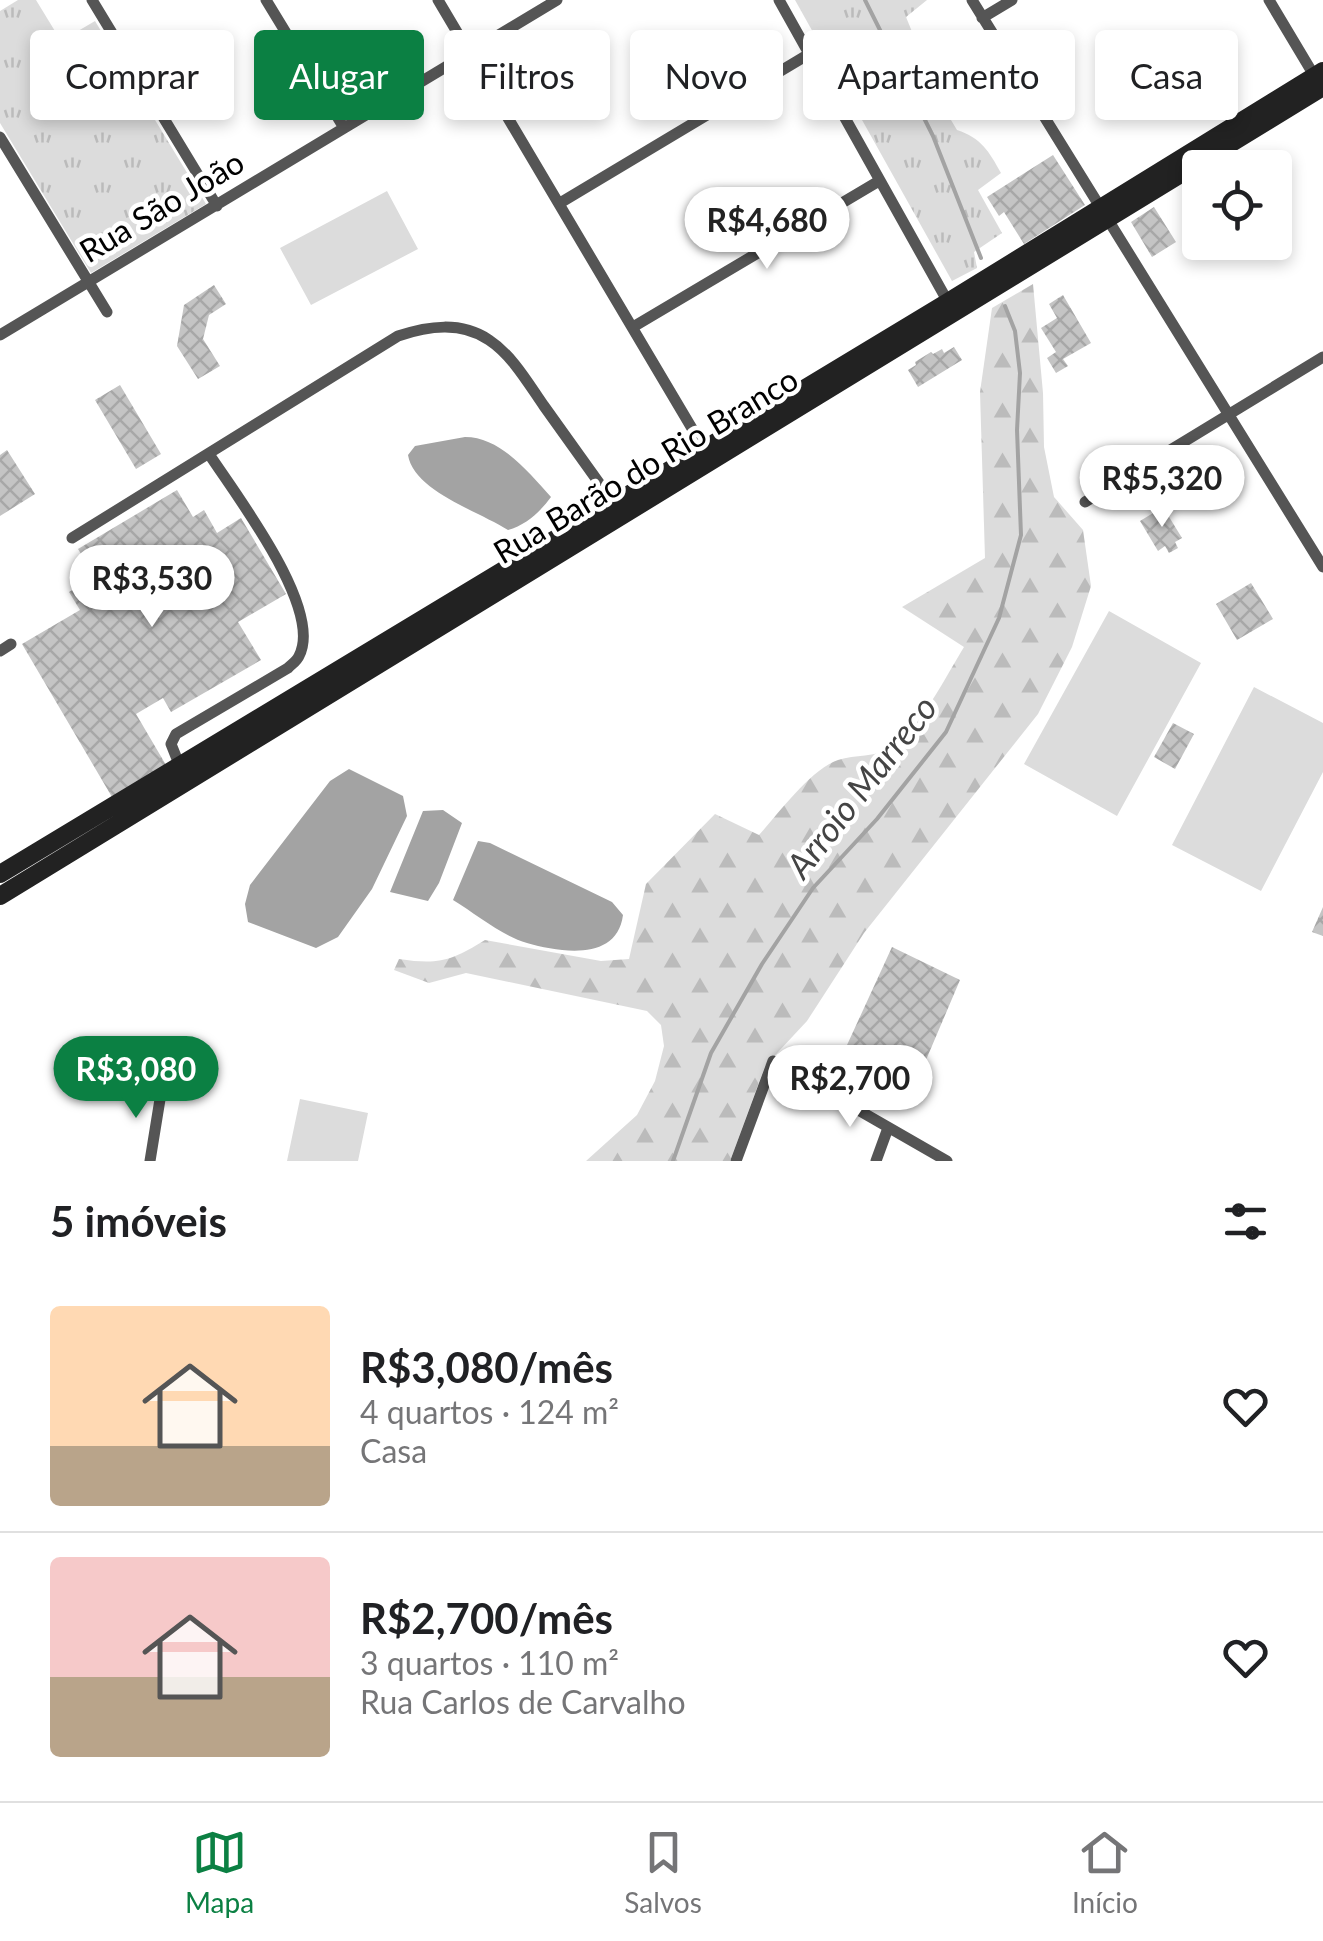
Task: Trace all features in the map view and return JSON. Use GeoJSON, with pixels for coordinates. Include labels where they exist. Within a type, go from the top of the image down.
{"type":"FeatureCollection","features":[{"type":"Feature","properties":{"kind":"main road","name":"Rua Barão do Rio Branco"},"geometry":{"type":"LineString","coordinates":[[708,454],[1321,83]]}},
{"type":"Feature","properties":{"kind":"main road","name":"Rua Barão do Rio Branco"},"geometry":{"type":"LineString","coordinates":[[0,874],[184,773],[618,510],[948,302],[1030,259]]}},
{"type":"Feature","properties":{"kind":"main road","name":"Rua Barão do Rio Branco"},"geometry":{"type":"LineString","coordinates":[[0,896],[184,773]]}},
{"type":"Feature","properties":{"kind":"street"},"geometry":{"type":"LineString","coordinates":[[92,0],[217,206]]}},
{"type":"Feature","properties":{"kind":"street"},"geometry":{"type":"LineString","coordinates":[[266,0],[344,128]]}},
{"type":"Feature","properties":{"kind":"street"},"geometry":{"type":"LineString","coordinates":[[438,0],[456,30]]}},
{"type":"Feature","properties":{"kind":"street","name":"Rua São João"},"geometry":{"type":"LineString","coordinates":[[507,30],[558,0]]}},
{"type":"Feature","properties":{"kind":"street"},"geometry":{"type":"LineString","coordinates":[[778,0],[803,44]]}},
{"type":"Feature","properties":{"kind":"street"},"geometry":{"type":"LineString","coordinates":[[972,0],[1323,567]]}},
{"type":"Feature","properties":{"kind":"street"},"geometry":{"type":"LineString","coordinates":[[982,18],[1012,0]]}},
{"type":"Feature","properties":{"kind":"street"},"geometry":{"type":"LineString","coordinates":[[1269,0],[1321,83]]}},
{"type":"Feature","properties":{"kind":"street"},"geometry":{"type":"LineString","coordinates":[[560,204],[803,58]]}},
{"type":"Feature","properties":{"kind":"street","name":"Rua São João"},"geometry":{"type":"LineString","coordinates":[[0,335],[444,68]]}},
{"type":"Feature","properties":{"kind":"street"},"geometry":{"type":"LineString","coordinates":[[510,120],[708,454]]}},
{"type":"Feature","properties":{"kind":"street"},"geometry":{"type":"LineString","coordinates":[[845,120],[948,302]]}},
{"type":"Feature","properties":{"kind":"street"},"geometry":{"type":"LineString","coordinates":[[0,137],[107,312]]}},
{"type":"Feature","properties":{"kind":"street"},"geometry":{"type":"LineString","coordinates":[[633,327],[879,181]]}},
{"type":"Feature","properties":{"kind":"street"},"geometry":{"type":"LineString","coordinates":[[72,538],[398,336],[422,328],[465,329],[488,340],[513,362],[618,510]]}},
{"type":"Feature","properties":{"kind":"street"},"geometry":{"type":"LineString","coordinates":[[1085,502],[1323,357]]}},
{"type":"Feature","properties":{"kind":"street"},"geometry":{"type":"LineString","coordinates":[[184,773],[170,744],[176,734],[288,668],[300,656],[302,642],[296,593],[210,454]]}},
{"type":"Feature","properties":{"kind":"street"},"geometry":{"type":"LineString","coordinates":[[736,1161],[773,1061],[947,1161]]}},
{"type":"Feature","properties":{"kind":"street"},"geometry":{"type":"LineString","coordinates":[[150,1161],[162,1087]]}},
{"type":"Feature","properties":{"kind":"street"},"geometry":{"type":"LineString","coordinates":[[876,1161],[888,1128]]}},
{"type":"Feature","properties":{"kind":"green space"},"geometry":{"type":"Polygon","coordinates":[[[18,0],[36,0],[54,30],[30,30],[30,120],[155,120],[206,204],[91,273],[0,123],[0,11],[18,0]]]}},
{"type":"Feature","properties":{"kind":"green space"},"geometry":{"type":"Polygon","coordinates":[[[795,0],[927,0],[906,17],[911,30],[812,30],[795,0]]]}},
{"type":"Feature","properties":{"kind":"green space"},"geometry":{"type":"Polygon","coordinates":[[[95,21],[100,30],[80,30],[95,21]]]}},
{"type":"Feature","properties":{"kind":"green space"},"geometry":{"type":"Polygon","coordinates":[[[862,120],[951,120],[957,130],[984,146],[1001,173],[978,190],[1002,233],[974,252],[977,268],[952,281],[862,120]]]}},
{"type":"Feature","properties":{"kind":"green space"},"geometry":{"type":"Polygon","coordinates":[[[387,191],[418,249],[311,305],[280,248],[387,191]]]}},
{"type":"Feature","properties":{"kind":"green space"},"geometry":{"type":"Polygon","coordinates":[[[1033,284],[1044,447],[1054,497],[1083,530],[1091,586],[1072,647],[1038,714],[864,933],[807,1021],[765,1066],[730,1161],[586,1161],[637,1115],[655,1081],[664,1046],[661,1025],[647,1011],[466,973],[429,983],[394,970],[399,959],[444,960],[485,940],[601,961],[629,959],[646,884],[715,814],[759,835],[817,772],[838,760],[885,751],[902,739],[932,701],[964,647],[902,607],[985,558],[980,392],[992,308],[1033,284]]]}},
{"type":"Feature","properties":{"kind":"green space"},"geometry":{"type":"Polygon","coordinates":[[[1109,611],[1201,663],[1117,816],[1024,764],[1109,611]]]}},
{"type":"Feature","properties":{"kind":"green space"},"geometry":{"type":"Polygon","coordinates":[[[1254,687],[1323,723],[1323,772],[1261,891],[1172,845],[1254,687]]]}},
{"type":"Feature","properties":{"kind":"green space"},"geometry":{"type":"Polygon","coordinates":[[[300,1099],[368,1113],[358,1161],[287,1161],[300,1099]]]}},
{"type":"Feature","properties":{"kind":"shaded area"},"geometry":{"type":"Polygon","coordinates":[[[465,437],[502,450],[551,497],[532,517],[508,530],[434,490],[413,468],[408,455],[415,446],[465,437]]]}},
{"type":"Feature","properties":{"kind":"shaded area"},"geometry":{"type":"Polygon","coordinates":[[[349,769],[403,796],[407,816],[372,889],[338,937],[316,948],[248,922],[245,904],[250,885],[330,781],[349,769]]]}},
{"type":"Feature","properties":{"kind":"shaded area"},"geometry":{"type":"Polygon","coordinates":[[[443,810],[462,823],[428,901],[390,892],[423,811],[443,810]]]}},
{"type":"Feature","properties":{"kind":"shaded area"},"geometry":{"type":"Polygon","coordinates":[[[478,841],[490,843],[612,902],[623,915],[619,930],[599,947],[571,951],[527,943],[489,924],[453,900],[478,841]]]}},
{"type":"Feature","properties":{"kind":"building"},"geometry":{"type":"Polygon","coordinates":[[[1053,155],[1085,205],[1024,244],[1004,212],[999,216],[987,197],[1053,155]]]}},
{"type":"Feature","properties":{"kind":"building"},"geometry":{"type":"Polygon","coordinates":[[[1154,207],[1176,242],[1152,257],[1131,222],[1154,207]]]}},
{"type":"Feature","properties":{"kind":"building"},"geometry":{"type":"Polygon","coordinates":[[[214,285],[226,304],[209,315],[203,339],[220,366],[198,379],[177,346],[184,305],[214,285]]]}},
{"type":"Feature","properties":{"kind":"building"},"geometry":{"type":"Polygon","coordinates":[[[1063,295],[1091,343],[1063,359],[1068,366],[1056,373],[1047,358],[1056,352],[1041,328],[1057,318],[1049,304],[1063,295]]]}},
{"type":"Feature","properties":{"kind":"building"},"geometry":{"type":"Polygon","coordinates":[[[954,347],[962,360],[918,387],[908,370],[915,362],[931,352],[942,349],[944,353],[954,347]]]}},
{"type":"Feature","properties":{"kind":"building"},"geometry":{"type":"Polygon","coordinates":[[[120,385],[161,454],[136,469],[95,400],[120,385]]]}},
{"type":"Feature","properties":{"kind":"building"},"geometry":{"type":"Polygon","coordinates":[[[7,450],[35,494],[0,516],[0,455],[7,450]]]}},
{"type":"Feature","properties":{"kind":"building"},"geometry":{"type":"Polygon","coordinates":[[[177,490],[193,517],[204,510],[217,533],[241,518],[286,594],[238,622],[261,660],[171,712],[163,698],[136,714],[166,765],[112,797],[22,644],[80,610],[69,592],[118,563],[114,556],[91,570],[78,549],[177,490]]]}},
{"type":"Feature","properties":{"kind":"building"},"geometry":{"type":"Polygon","coordinates":[[[1163,507],[1182,538],[1175,542],[1178,548],[1169,553],[1165,546],[1158,551],[1140,521],[1163,507]]]}},
{"type":"Feature","properties":{"kind":"building"},"geometry":{"type":"Polygon","coordinates":[[[1251,583],[1273,619],[1237,640],[1216,604],[1251,583]]]}},
{"type":"Feature","properties":{"kind":"building"},"geometry":{"type":"Polygon","coordinates":[[[1173,723],[1194,734],[1175,769],[1154,757],[1173,723]]]}},
{"type":"Feature","properties":{"kind":"building"},"geometry":{"type":"Polygon","coordinates":[[[1323,907],[1323,936],[1312,932],[1323,907]]]}},
{"type":"Feature","properties":{"kind":"building"},"geometry":{"type":"Polygon","coordinates":[[[892,947],[960,980],[906,1107],[836,1069],[892,947]]]}},
{"type":"Feature","properties":{"kind":"waterway","name":"Arroio Marreco"},"geometry":{"type":"LineString","coordinates":[[865,0],[933,136],[981,258]]}},
{"type":"Feature","properties":{"kind":"waterway","name":"Arroio Marreco"},"geometry":{"type":"LineString","coordinates":[[673,1161],[711,1053],[762,964],[813,888],[877,819],[946,732],[999,618],[1021,535],[1017,430],[1020,373],[1015,331],[1005,306]]}}]}
